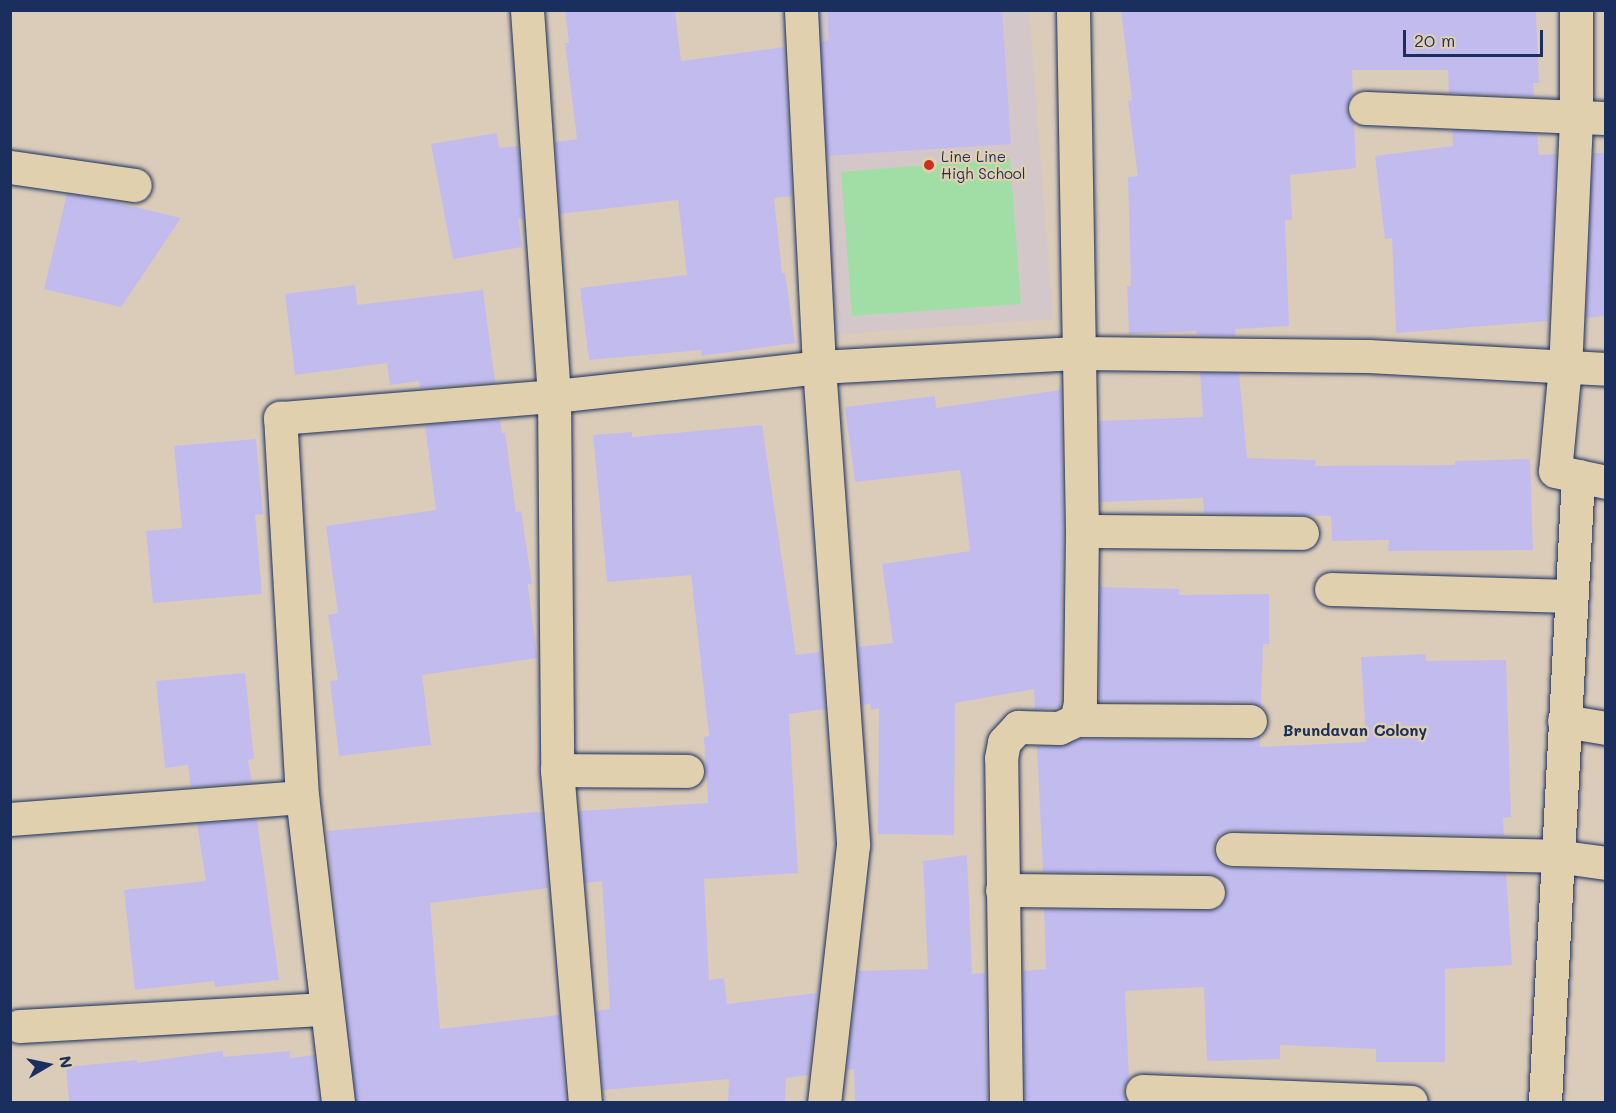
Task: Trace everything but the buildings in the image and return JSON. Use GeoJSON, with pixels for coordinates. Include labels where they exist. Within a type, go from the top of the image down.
{"type":"FeatureCollection","features":[{"type":"Feature","properties":{"kind":"street"},"geometry":{"type":"LineString","coordinates":[[527,10],[554,396],[557,770],[585,1102]]}},
{"type":"Feature","properties":{"kind":"street"},"geometry":{"type":"LineString","coordinates":[[801,10],[819,367],[853,845],[824,1102]]}},
{"type":"Feature","properties":{"kind":"street"},"geometry":{"type":"LineString","coordinates":[[1072,10],[1082,531],[1080,703],[1076,720]]}},
{"type":"Feature","properties":{"kind":"street"},"geometry":{"type":"LineString","coordinates":[[1545,1102],[1571,596],[1592,479],[1555,471],[1591,118],[1576,10]]}},
{"type":"Feature","properties":{"kind":"street"},"geometry":{"type":"LineString","coordinates":[[1365,108],[1591,118]]}},
{"type":"Feature","properties":{"kind":"street"},"geometry":{"type":"LineString","coordinates":[[10,167],[135,185]]}},
{"type":"Feature","properties":{"kind":"street"},"geometry":{"type":"LineString","coordinates":[[338,1102],[302,797],[280,418],[554,396],[819,367],[1080,353],[1368,356],[1605,369]]}},
{"type":"Feature","properties":{"kind":"street"},"geometry":{"type":"LineString","coordinates":[[1082,531],[1302,533]]}},
{"type":"Feature","properties":{"kind":"street"},"geometry":{"type":"LineString","coordinates":[[1331,589],[1571,596]]}},
{"type":"Feature","properties":{"kind":"street"},"geometry":{"type":"LineString","coordinates":[[1005,1102],[1001,758],[1004,742],[1018,727],[1059,728],[1076,720],[1250,721]]}},
{"type":"Feature","properties":{"kind":"street"},"geometry":{"type":"LineString","coordinates":[[1564,721],[1605,728]]}},
{"type":"Feature","properties":{"kind":"street"},"geometry":{"type":"LineString","coordinates":[[557,770],[687,771]]}},
{"type":"Feature","properties":{"kind":"street"},"geometry":{"type":"LineString","coordinates":[[10,819],[302,797]]}},
{"type":"Feature","properties":{"kind":"street"},"geometry":{"type":"LineString","coordinates":[[1232,849],[1556,856],[1605,863]]}},
{"type":"Feature","properties":{"kind":"street"},"geometry":{"type":"LineString","coordinates":[[1002,890],[1208,892]]}},
{"type":"Feature","properties":{"kind":"street"},"geometry":{"type":"LineString","coordinates":[[19,1026],[327,1010]]}},
{"type":"Feature","properties":{"kind":"street"},"geometry":{"type":"LineString","coordinates":[[1142,1091],[1412,1102]]}},
{"type":"Feature","properties":{"kind":"shaded area","name":"Line Line High School"},"geometry":{"type":"Polygon","coordinates":[[[803,11],[1029,11],[1053,319],[831,335],[803,11]]]}},
{"type":"Feature","properties":{"kind":"green space"},"geometry":{"type":"Polygon","coordinates":[[[1010,158],[1021,304],[852,316],[841,172],[1010,158]]]}},
{"type":"Feature","properties":{"kind":"place","name":"Line Line High School"},"geometry":{"type":"Point","coordinates":[929,165]}},
{"type":"Feature","properties":{"kind":"district","name":"Brundavan Colony"},"geometry":{"type":"Point","coordinates":[1355,730]}}]}
